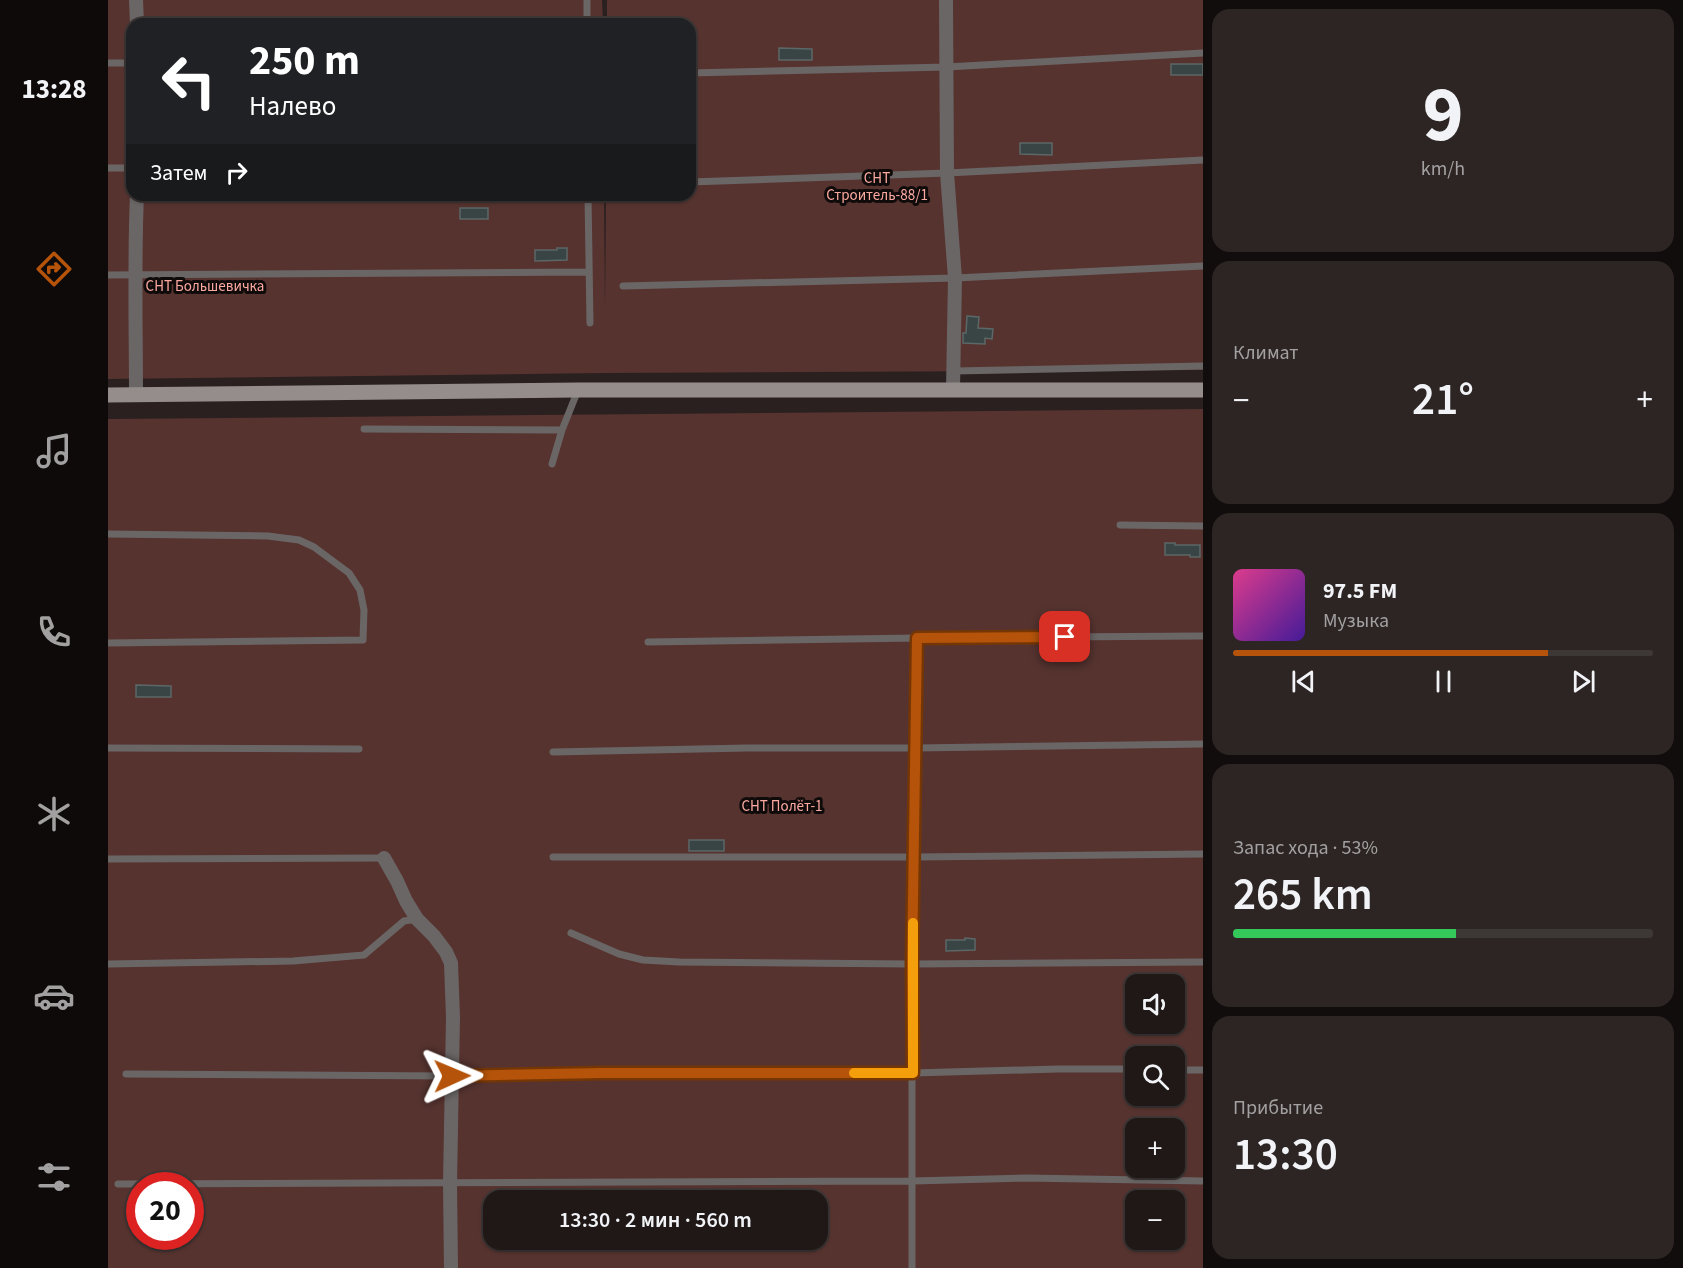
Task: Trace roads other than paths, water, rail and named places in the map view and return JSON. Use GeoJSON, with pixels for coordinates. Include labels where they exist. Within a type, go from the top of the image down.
{"type":"FeatureCollection","features":[{"type":"Feature","properties":{"kind":"street"},"geometry":{"type":"LineString","coordinates":[[136,0],[137,18]]}},
{"type":"Feature","properties":{"kind":"street"},"geometry":{"type":"LineString","coordinates":[[946,0],[947,173],[955,278],[953,389]]}},
{"type":"Feature","properties":{"kind":"street"},"geometry":{"type":"LineString","coordinates":[[136,395],[137,201]]}},
{"type":"Feature","properties":{"kind":"street"},"geometry":{"type":"LineString","coordinates":[[108,395],[578,390],[1203,390]]}},
{"type":"Feature","properties":{"kind":"street"},"geometry":{"type":"LineString","coordinates":[[384,858],[405,901],[417,919],[446,952],[451,963],[453,1017],[451,1268]]}},
{"type":"Feature","properties":{"kind":"lane"},"geometry":{"type":"LineString","coordinates":[[586,0],[587,18]]}},
{"type":"Feature","properties":{"kind":"lane"},"geometry":{"type":"LineString","coordinates":[[696,73],[947,67],[1203,53]]}},
{"type":"Feature","properties":{"kind":"lane"},"geometry":{"type":"LineString","coordinates":[[108,63],[126,63]]}},
{"type":"Feature","properties":{"kind":"lane"},"geometry":{"type":"LineString","coordinates":[[696,182],[947,173],[1203,160]]}},
{"type":"Feature","properties":{"kind":"lane"},"geometry":{"type":"LineString","coordinates":[[108,168],[126,168]]}},
{"type":"Feature","properties":{"kind":"lane"},"geometry":{"type":"LineString","coordinates":[[588,201],[590,322]]}},
{"type":"Feature","properties":{"kind":"lane"},"geometry":{"type":"LineString","coordinates":[[623,286],[955,278],[1203,266]]}},
{"type":"Feature","properties":{"kind":"lane"},"geometry":{"type":"LineString","coordinates":[[108,275],[589,272]]}},
{"type":"Feature","properties":{"kind":"lane"},"geometry":{"type":"LineString","coordinates":[[954,371],[1203,366]]}},
{"type":"Feature","properties":{"kind":"lane"},"geometry":{"type":"LineString","coordinates":[[552,464],[562,430],[578,390]]}},
{"type":"Feature","properties":{"kind":"lane"},"geometry":{"type":"LineString","coordinates":[[364,429],[562,430]]}},
{"type":"Feature","properties":{"kind":"lane"},"geometry":{"type":"LineString","coordinates":[[1120,525],[1203,526]]}},
{"type":"Feature","properties":{"kind":"lane"},"geometry":{"type":"LineString","coordinates":[[108,534],[268,536],[299,540],[314,547],[350,573],[360,590],[364,610],[363,640],[108,643]]}},
{"type":"Feature","properties":{"kind":"lane"},"geometry":{"type":"LineString","coordinates":[[648,642],[1203,636]]}},
{"type":"Feature","properties":{"kind":"lane"},"geometry":{"type":"LineString","coordinates":[[912,1268],[912,964],[917,638]]}},
{"type":"Feature","properties":{"kind":"lane"},"geometry":{"type":"LineString","coordinates":[[553,752],[1203,744]]}},
{"type":"Feature","properties":{"kind":"lane"},"geometry":{"type":"LineString","coordinates":[[108,748],[359,749]]}},
{"type":"Feature","properties":{"kind":"lane"},"geometry":{"type":"LineString","coordinates":[[553,857],[1203,854]]}},
{"type":"Feature","properties":{"kind":"lane"},"geometry":{"type":"LineString","coordinates":[[108,859],[384,858]]}},
{"type":"Feature","properties":{"kind":"lane"},"geometry":{"type":"LineString","coordinates":[[108,964],[294,961],[364,955],[404,921],[417,919]]}},
{"type":"Feature","properties":{"kind":"lane"},"geometry":{"type":"LineString","coordinates":[[571,933],[619,954],[643,960],[679,963],[1203,962]]}},
{"type":"Feature","properties":{"kind":"lane"},"geometry":{"type":"LineString","coordinates":[[126,1074],[452,1076],[1125,1070]]}},
{"type":"Feature","properties":{"kind":"lane"},"geometry":{"type":"LineString","coordinates":[[1185,1070],[1203,1070]]}},
{"type":"Feature","properties":{"kind":"lane"},"geometry":{"type":"LineString","coordinates":[[118,1184],[913,1181],[1026,1178],[1203,1181]]}},
{"type":"Feature","properties":{"kind":"park label","name":"СНТ Строитель-88/1"},"geometry":{"type":"Point","coordinates":[877,186]}},
{"type":"Feature","properties":{"kind":"park label","name":"СНТ Большевичка"},"geometry":{"type":"Point","coordinates":[205,286]}},
{"type":"Feature","properties":{"kind":"park label","name":"СНТ Полёт-1"},"geometry":{"type":"Point","coordinates":[782,806]}}]}
